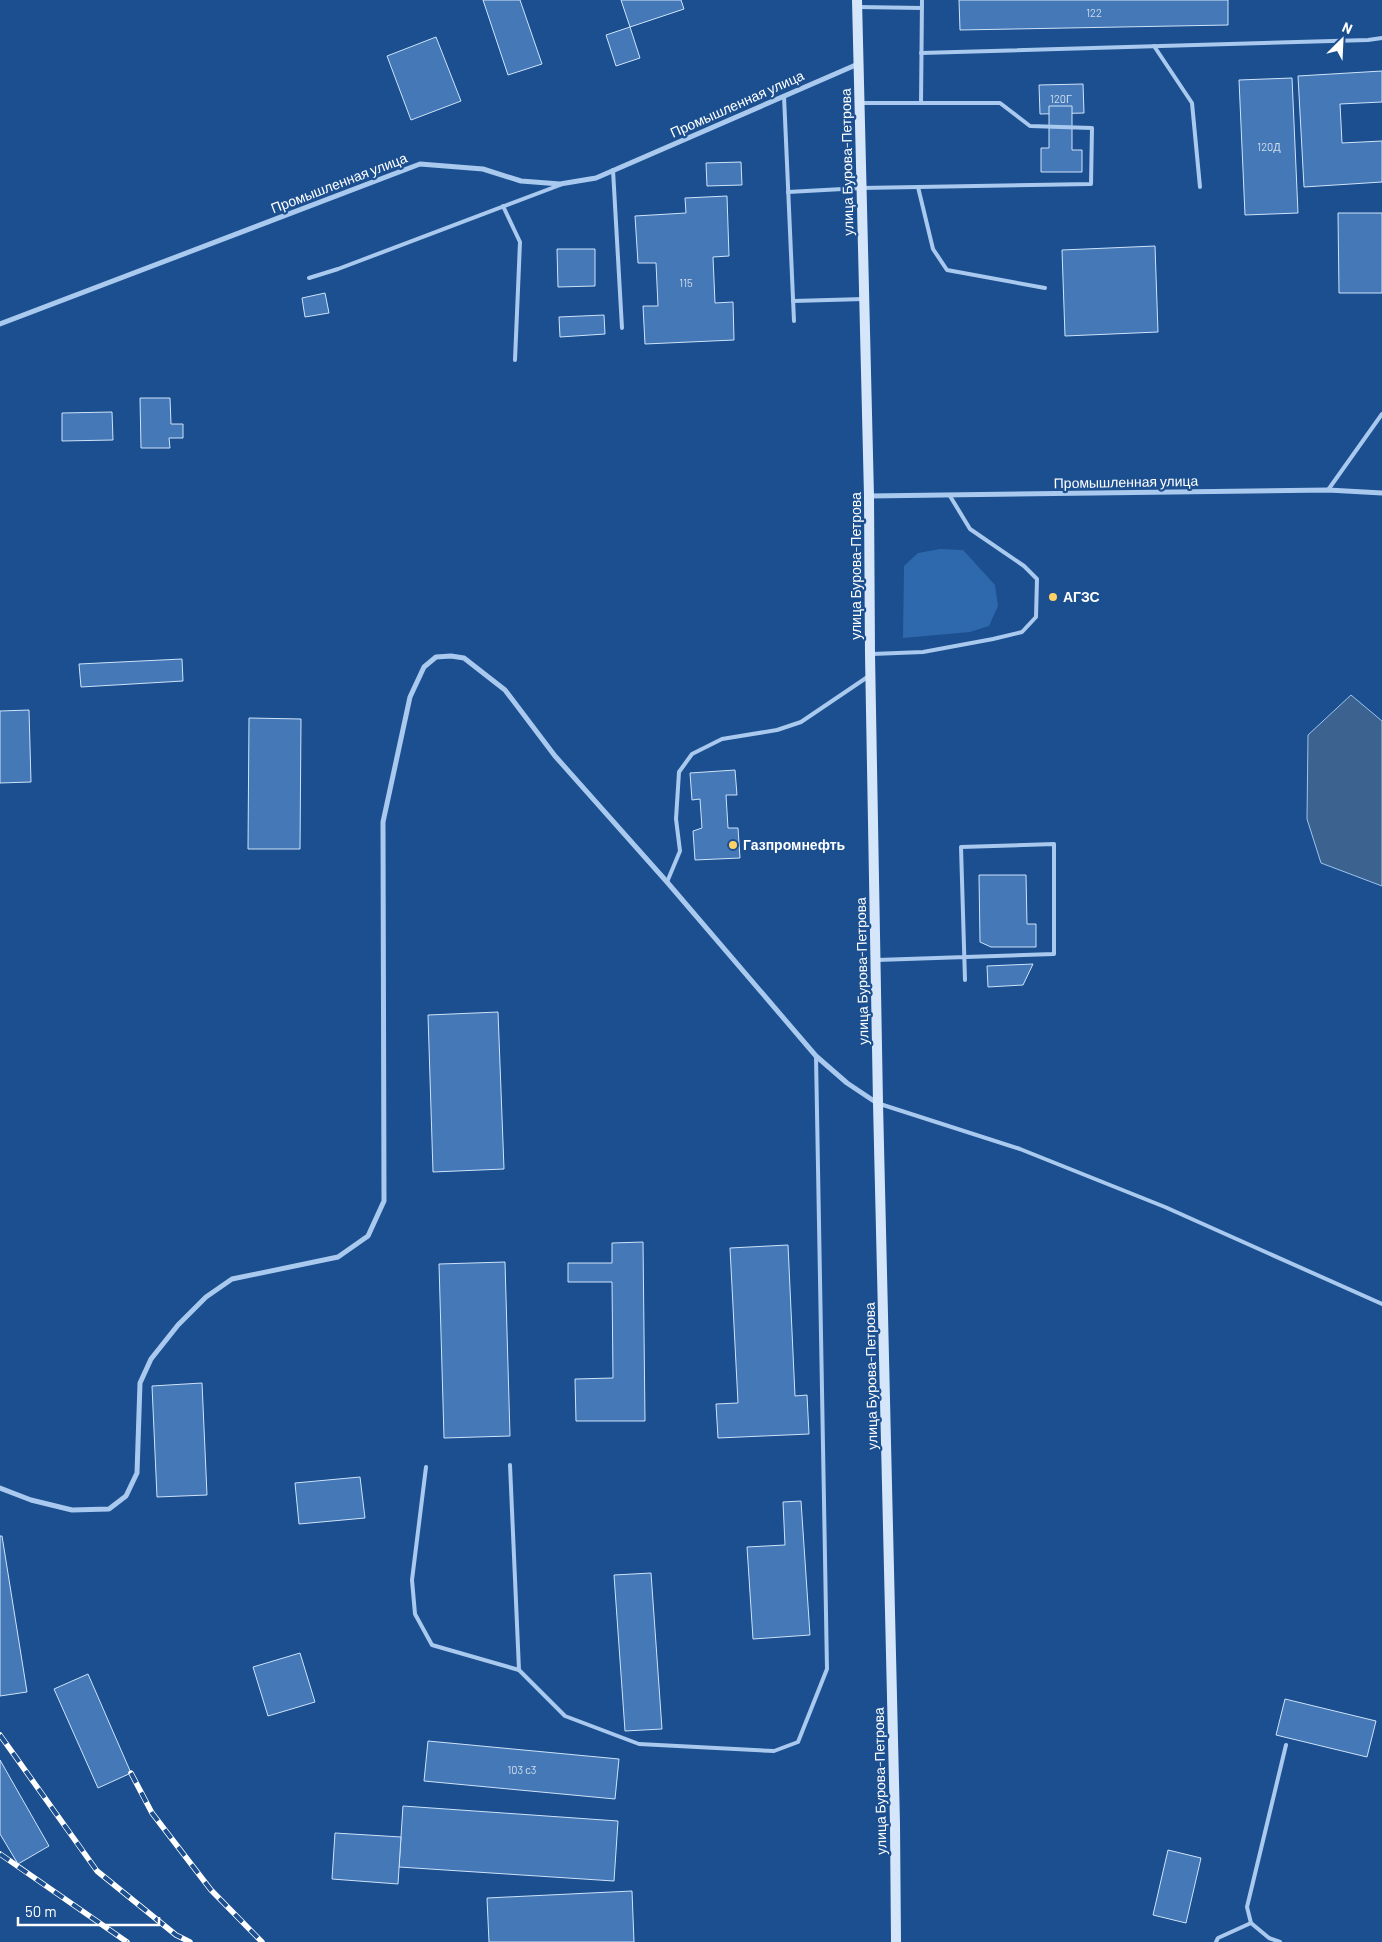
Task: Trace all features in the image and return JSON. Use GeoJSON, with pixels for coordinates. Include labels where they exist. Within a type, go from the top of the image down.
{"type":"FeatureCollection","features":[{"type":"Feature","properties":{"kind":"main road","name":"улица Бурова-Петрова"},"geometry":{"type":"LineString","coordinates":[[857,4],[869,496],[875,960],[895,1824],[896,1942]]}},
{"type":"Feature","properties":{"kind":"street","name":"Промышленная улица"},"geometry":{"type":"LineString","coordinates":[[0,324],[420,164],[483,169],[521,181],[560,184],[596,178],[858,64]]}},
{"type":"Feature","properties":{"kind":"street","name":"Промышленная улица"},"geometry":{"type":"LineString","coordinates":[[869,496],[1328,490],[1382,493]]}},
{"type":"Feature","properties":{"kind":"street"},"geometry":{"type":"LineString","coordinates":[[0,1488],[31,1500],[72,1510],[109,1509],[126,1496],[137,1473],[140,1383],[151,1359],[178,1325],[206,1297],[232,1279],[338,1257],[368,1236],[384,1201],[383,822],[410,696],[424,668],[436,657],[451,656],[464,658],[505,690],[554,756],[816,1056],[847,1083],[878,1103]]}},
{"type":"Feature","properties":{"kind":"lane"},"geometry":{"type":"LineString","coordinates":[[921,102],[922,0]]}},
{"type":"Feature","properties":{"kind":"lane"},"geometry":{"type":"LineString","coordinates":[[857,4],[922,8]]}},
{"type":"Feature","properties":{"kind":"lane"},"geometry":{"type":"LineString","coordinates":[[921,53],[1368,40],[1382,38]]}},
{"type":"Feature","properties":{"kind":"lane"},"geometry":{"type":"LineString","coordinates":[[1154,46],[1192,103],[1200,187]]}},
{"type":"Feature","properties":{"kind":"lane"},"geometry":{"type":"LineString","coordinates":[[784,96],[794,321]]}},
{"type":"Feature","properties":{"kind":"lane"},"geometry":{"type":"LineString","coordinates":[[788,192],[861,188],[1091,184],[1092,128],[1030,126],[1000,103],[859,103]]}},
{"type":"Feature","properties":{"kind":"lane"},"geometry":{"type":"LineString","coordinates":[[613,170],[622,328]]}},
{"type":"Feature","properties":{"kind":"lane"},"geometry":{"type":"LineString","coordinates":[[309,278],[338,269],[560,184]]}},
{"type":"Feature","properties":{"kind":"lane"},"geometry":{"type":"LineString","coordinates":[[918,187],[933,249],[947,270],[1044,288]]}},
{"type":"Feature","properties":{"kind":"lane"},"geometry":{"type":"LineString","coordinates":[[503,206],[520,242],[515,360]]}},
{"type":"Feature","properties":{"kind":"lane"},"geometry":{"type":"LineString","coordinates":[[793,301],[864,299]]}},
{"type":"Feature","properties":{"kind":"lane"},"geometry":{"type":"LineString","coordinates":[[1328,490],[1382,414]]}},
{"type":"Feature","properties":{"kind":"lane"},"geometry":{"type":"LineString","coordinates":[[870,654],[923,652],[993,639],[1022,632],[1036,618],[1038,579],[1024,566],[970,529],[950,496]]}},
{"type":"Feature","properties":{"kind":"lane"},"geometry":{"type":"LineString","coordinates":[[666,882],[680,850],[676,819],[679,772],[692,754],[722,739],[777,730],[800,722],[871,675]]}},
{"type":"Feature","properties":{"kind":"lane"},"geometry":{"type":"LineString","coordinates":[[875,960],[964,957],[1054,954],[1054,844],[961,847],[964,957],[965,980]]}},
{"type":"Feature","properties":{"kind":"lane"},"geometry":{"type":"LineString","coordinates":[[426,1467],[412,1580],[415,1614],[432,1645],[519,1670],[565,1716],[639,1744],[774,1751],[798,1742],[827,1669],[816,1056]]}},
{"type":"Feature","properties":{"kind":"lane"},"geometry":{"type":"LineString","coordinates":[[878,1103],[1029,1152],[1165,1207],[1382,1304]]}},
{"type":"Feature","properties":{"kind":"lane"},"geometry":{"type":"LineString","coordinates":[[510,1465],[519,1670]]}},
{"type":"Feature","properties":{"kind":"lane"},"geometry":{"type":"LineString","coordinates":[[1280,1942],[1269,1938],[1251,1923],[1247,1907],[1286,1745]]}},
{"type":"Feature","properties":{"kind":"lane"},"geometry":{"type":"LineString","coordinates":[[1216,1942],[1218,1938],[1251,1923]]}},
{"type":"Feature","properties":{"kind":"shaded area"},"geometry":{"type":"Polygon","coordinates":[[[940,549],[963,550],[995,585],[998,606],[989,626],[970,632],[903,638],[904,566],[918,553],[940,549]]]}},
{"type":"Feature","properties":{"kind":"shaded area"},"geometry":{"type":"Polygon","coordinates":[[[1351,695],[1382,721],[1382,886],[1321,863],[1307,819],[1308,735],[1351,695]]]}},
{"type":"Feature","properties":{"kind":"building"},"geometry":{"type":"Polygon","coordinates":[[[483,0],[520,0],[542,64],[508,75],[483,0]]]}},
{"type":"Feature","properties":{"kind":"building"},"geometry":{"type":"Polygon","coordinates":[[[621,0],[681,0],[684,9],[630,27],[621,0]]]}},
{"type":"Feature","properties":{"kind":"building"},"geometry":{"type":"Polygon","coordinates":[[[959,0],[1228,0],[1228,25],[960,30],[959,0]]]}},
{"type":"Feature","properties":{"kind":"building"},"geometry":{"type":"Polygon","coordinates":[[[630,27],[640,58],[616,66],[606,35],[630,27]]]}},
{"type":"Feature","properties":{"kind":"building"},"geometry":{"type":"Polygon","coordinates":[[[436,37],[461,101],[411,120],[387,56],[436,37]]]}},
{"type":"Feature","properties":{"kind":"building"},"geometry":{"type":"Polygon","coordinates":[[[1382,71],[1382,102],[1340,104],[1342,143],[1382,141],[1382,182],[1304,187],[1298,76],[1382,71]]]}},
{"type":"Feature","properties":{"kind":"building"},"geometry":{"type":"Polygon","coordinates":[[[1292,78],[1298,213],[1245,215],[1239,80],[1292,78]]]}},
{"type":"Feature","properties":{"kind":"building"},"geometry":{"type":"Polygon","coordinates":[[[1083,84],[1084,113],[1040,114],[1039,85],[1083,84]]]}},
{"type":"Feature","properties":{"kind":"building"},"geometry":{"type":"Polygon","coordinates":[[[1049,106],[1072,106],[1072,150],[1082,150],[1082,172],[1041,172],[1041,148],[1049,148],[1049,106]]]}},
{"type":"Feature","properties":{"kind":"building"},"geometry":{"type":"Polygon","coordinates":[[[741,162],[742,185],[707,186],[706,163],[741,162]]]}},
{"type":"Feature","properties":{"kind":"building"},"geometry":{"type":"Polygon","coordinates":[[[727,196],[729,256],[713,257],[715,303],[733,302],[734,340],[645,344],[643,306],[658,306],[656,263],[638,263],[635,216],[686,213],[685,198],[727,196]]]}},
{"type":"Feature","properties":{"kind":"building"},"geometry":{"type":"Polygon","coordinates":[[[1338,213],[1382,213],[1382,293],[1339,293],[1338,213]]]}},
{"type":"Feature","properties":{"kind":"building"},"geometry":{"type":"Polygon","coordinates":[[[1155,246],[1158,332],[1065,336],[1062,250],[1155,246]]]}},
{"type":"Feature","properties":{"kind":"building"},"geometry":{"type":"Polygon","coordinates":[[[557,249],[595,249],[595,286],[558,287],[557,249]]]}},
{"type":"Feature","properties":{"kind":"building"},"geometry":{"type":"Polygon","coordinates":[[[325,293],[329,313],[305,317],[302,298],[325,293]]]}},
{"type":"Feature","properties":{"kind":"building"},"geometry":{"type":"Polygon","coordinates":[[[604,315],[605,334],[560,337],[559,317],[604,315]]]}},
{"type":"Feature","properties":{"kind":"building"},"geometry":{"type":"Polygon","coordinates":[[[140,398],[170,398],[171,424],[183,424],[183,438],[169,438],[170,448],[141,448],[140,398]]]}},
{"type":"Feature","properties":{"kind":"building"},"geometry":{"type":"Polygon","coordinates":[[[112,412],[113,440],[62,441],[62,413],[112,412]]]}},
{"type":"Feature","properties":{"kind":"building"},"geometry":{"type":"Polygon","coordinates":[[[182,659],[183,681],[81,687],[79,664],[182,659]]]}},
{"type":"Feature","properties":{"kind":"building"},"geometry":{"type":"Polygon","coordinates":[[[29,710],[31,782],[0,783],[0,711],[29,710]]]}},
{"type":"Feature","properties":{"kind":"building"},"geometry":{"type":"Polygon","coordinates":[[[249,718],[301,719],[300,849],[248,849],[249,718]]]}},
{"type":"Feature","properties":{"kind":"building"},"geometry":{"type":"Polygon","coordinates":[[[735,770],[737,795],[726,795],[728,828],[738,828],[740,858],[695,860],[693,831],[702,828],[700,799],[692,800],[690,773],[735,770]]]}},
{"type":"Feature","properties":{"kind":"building"},"geometry":{"type":"Polygon","coordinates":[[[979,875],[1026,875],[1027,924],[1036,924],[1036,947],[991,947],[980,942],[979,875]]]}},
{"type":"Feature","properties":{"kind":"building"},"geometry":{"type":"Polygon","coordinates":[[[1033,964],[1023,985],[988,987],[987,966],[1033,964]]]}},
{"type":"Feature","properties":{"kind":"building"},"geometry":{"type":"Polygon","coordinates":[[[498,1012],[504,1169],[433,1172],[428,1015],[498,1012]]]}},
{"type":"Feature","properties":{"kind":"building"},"geometry":{"type":"Polygon","coordinates":[[[643,1242],[645,1421],[576,1421],[575,1379],[613,1378],[612,1282],[568,1282],[568,1263],[612,1263],[612,1243],[643,1242]]]}},
{"type":"Feature","properties":{"kind":"building"},"geometry":{"type":"Polygon","coordinates":[[[788,1245],[795,1396],[807,1395],[809,1434],[718,1438],[716,1404],[738,1403],[730,1248],[788,1245]]]}},
{"type":"Feature","properties":{"kind":"building"},"geometry":{"type":"Polygon","coordinates":[[[505,1262],[510,1436],[444,1438],[439,1264],[505,1262]]]}},
{"type":"Feature","properties":{"kind":"building"},"geometry":{"type":"Polygon","coordinates":[[[202,1383],[207,1495],[157,1497],[152,1386],[202,1383]]]}},
{"type":"Feature","properties":{"kind":"building"},"geometry":{"type":"Polygon","coordinates":[[[360,1477],[365,1518],[299,1524],[295,1483],[360,1477]]]}},
{"type":"Feature","properties":{"kind":"building"},"geometry":{"type":"Polygon","coordinates":[[[801,1501],[810,1635],[753,1639],[747,1547],[785,1545],[783,1502],[801,1501]]]}},
{"type":"Feature","properties":{"kind":"building"},"geometry":{"type":"Polygon","coordinates":[[[0,1536],[2,1536],[27,1692],[0,1696],[0,1536]]]}},
{"type":"Feature","properties":{"kind":"building"},"geometry":{"type":"Polygon","coordinates":[[[651,1573],[662,1729],[625,1731],[614,1575],[651,1573]]]}},
{"type":"Feature","properties":{"kind":"building"},"geometry":{"type":"Polygon","coordinates":[[[300,1653],[315,1702],[268,1716],[253,1667],[300,1653]]]}},
{"type":"Feature","properties":{"kind":"building"},"geometry":{"type":"Polygon","coordinates":[[[88,1674],[131,1773],[98,1788],[54,1689],[88,1674]]]}},
{"type":"Feature","properties":{"kind":"building"},"geometry":{"type":"Polygon","coordinates":[[[1285,1699],[1376,1721],[1367,1757],[1276,1735],[1285,1699]]]}},
{"type":"Feature","properties":{"kind":"building"},"geometry":{"type":"Polygon","coordinates":[[[428,1741],[619,1759],[615,1799],[424,1781],[428,1741]]]}},
{"type":"Feature","properties":{"kind":"building"},"geometry":{"type":"Polygon","coordinates":[[[0,1760],[49,1846],[18,1864],[0,1834],[0,1760]]]}},
{"type":"Feature","properties":{"kind":"building"},"geometry":{"type":"Polygon","coordinates":[[[403,1806],[618,1821],[614,1881],[399,1867],[403,1806]]]}},
{"type":"Feature","properties":{"kind":"building"},"geometry":{"type":"Polygon","coordinates":[[[335,1833],[401,1837],[398,1884],[332,1879],[335,1833]]]}},
{"type":"Feature","properties":{"kind":"building"},"geometry":{"type":"Polygon","coordinates":[[[1168,1850],[1201,1858],[1186,1923],[1153,1915],[1168,1850]]]}},
{"type":"Feature","properties":{"kind":"building"},"geometry":{"type":"Polygon","coordinates":[[[632,1891],[634,1942],[489,1942],[487,1898],[632,1891]]]}},
{"type":"Feature","properties":{"kind":"railway"},"geometry":{"type":"LineString","coordinates":[[0,1735],[97,1871],[176,1935],[190,1942]]}},
{"type":"Feature","properties":{"kind":"railway"},"geometry":{"type":"LineString","coordinates":[[131,1773],[152,1813],[211,1890],[262,1942]]}},
{"type":"Feature","properties":{"kind":"railway"},"geometry":{"type":"LineString","coordinates":[[0,1854],[127,1942]]}},
{"type":"Feature","properties":{"kind":"place","name":"АГЗС"},"geometry":{"type":"Point","coordinates":[1053,597]}},
{"type":"Feature","properties":{"kind":"place","name":"Газпромнефть"},"geometry":{"type":"Point","coordinates":[733,845]}}]}
